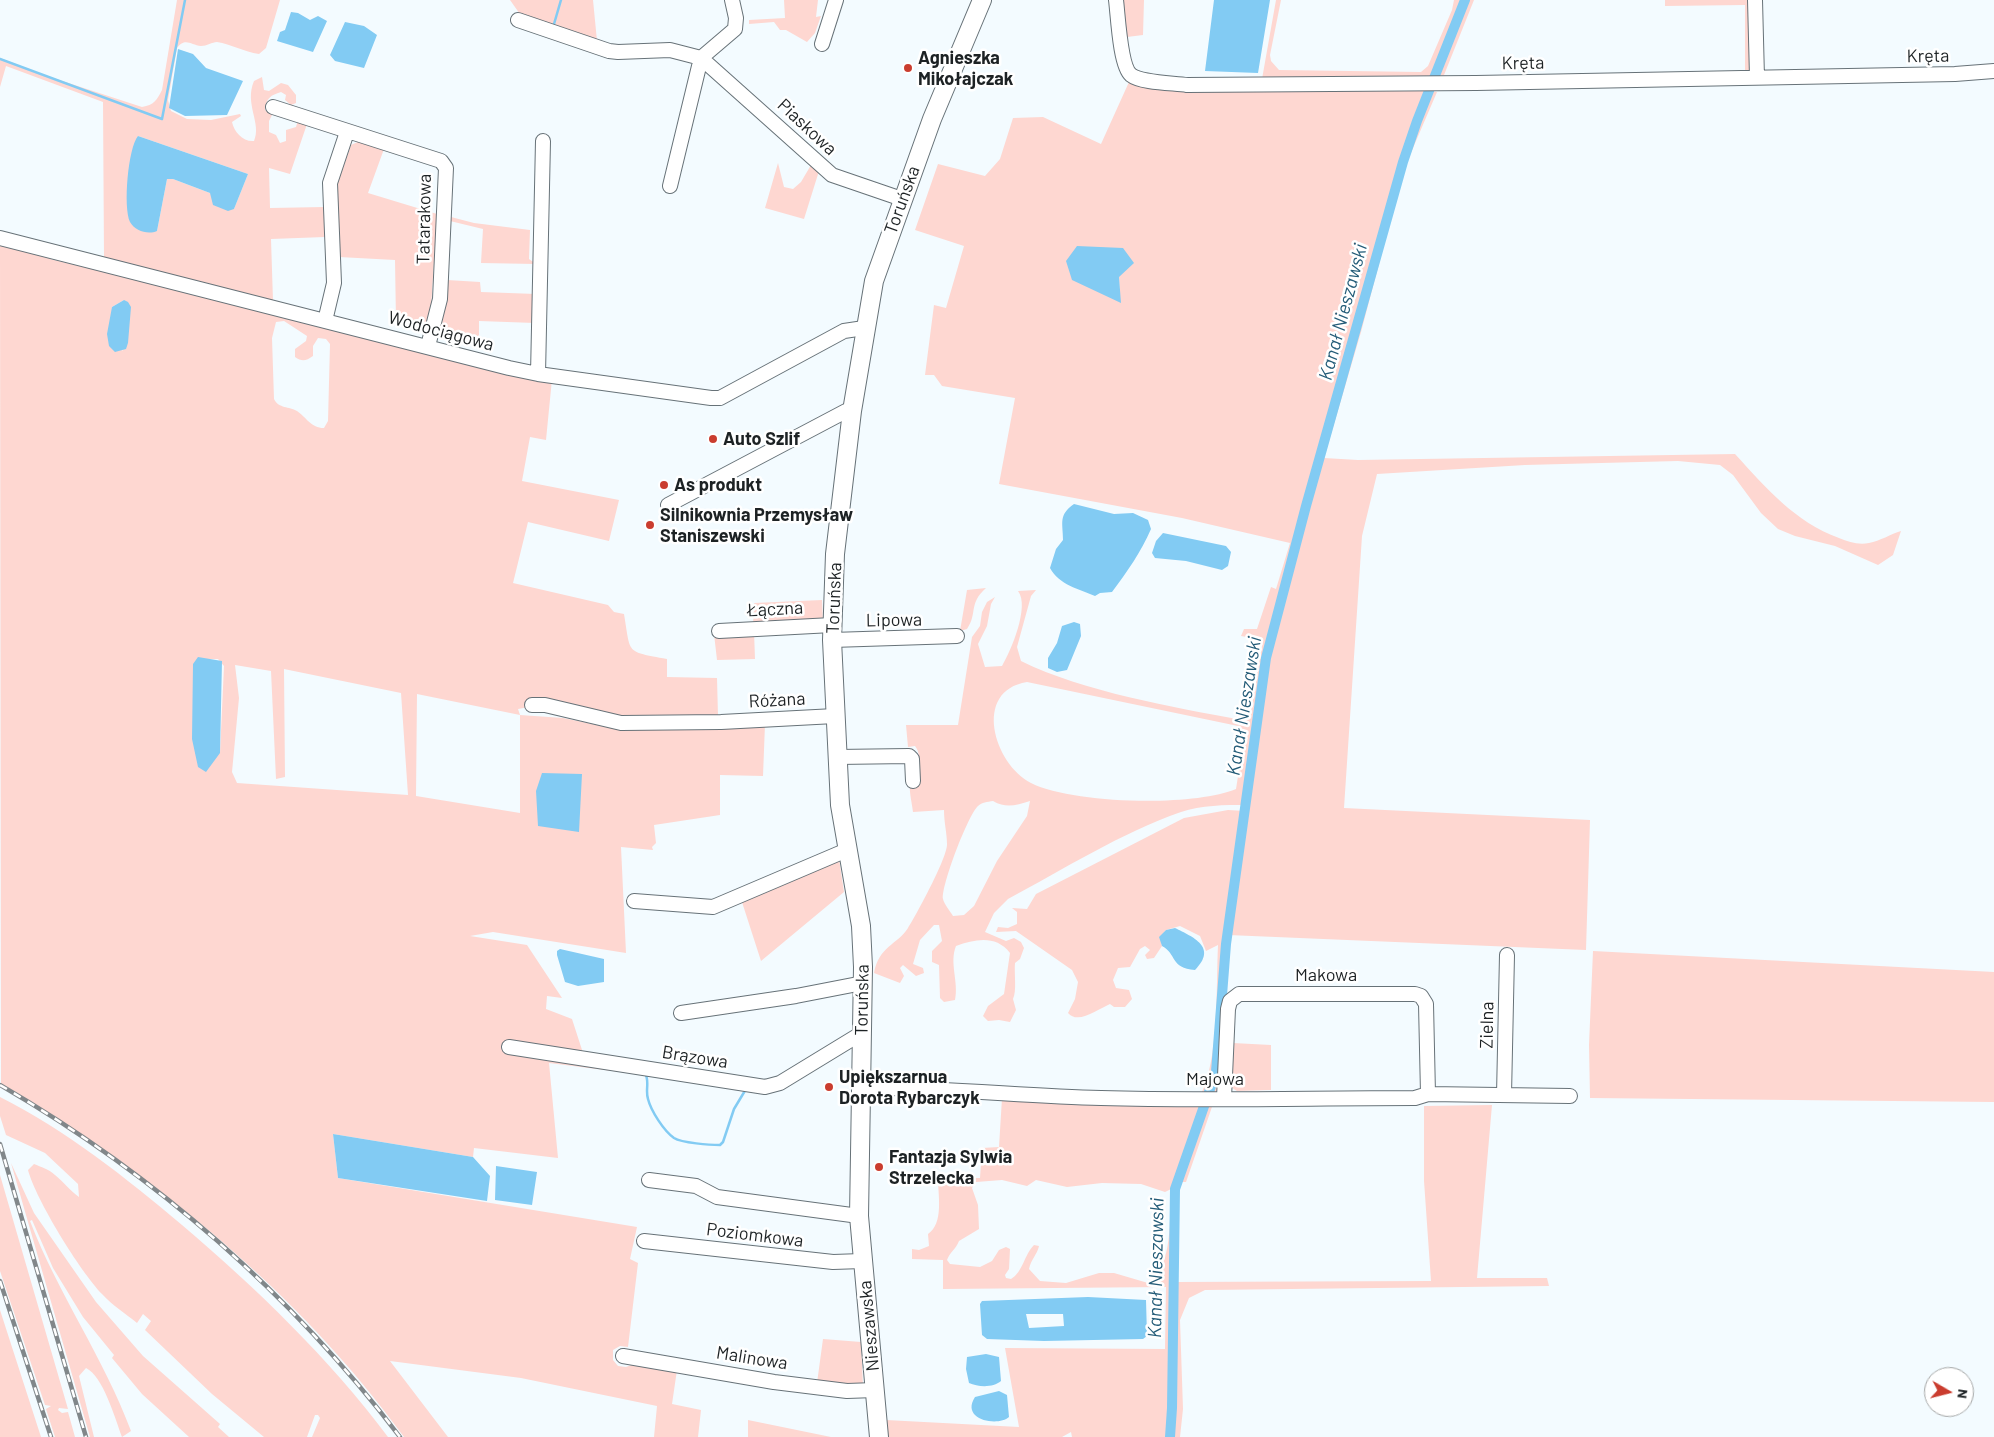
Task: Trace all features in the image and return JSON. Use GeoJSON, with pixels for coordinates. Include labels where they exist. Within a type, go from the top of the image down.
{"type":"FeatureCollection","features":[{"type":"Feature","properties":{"kind":"main road","name":"Toruńska"},"geometry":{"type":"LineString","coordinates":[[859,1216],[863,983],[860,926],[840,805],[834,716],[832,633],[836,549],[852,411],[864,328],[874,281],[932,119],[982,0]]}},
{"type":"Feature","properties":{"kind":"main road","name":"Nieszawska"},"geometry":{"type":"LineString","coordinates":[[859,1216],[879,1437]]}},
{"type":"Feature","properties":{"kind":"street"},"geometry":{"type":"LineString","coordinates":[[670,186],[701,58],[735,29],[736,18],[732,0]]}},
{"type":"Feature","properties":{"kind":"street"},"geometry":{"type":"LineString","coordinates":[[822,44],[836,0]]}},
{"type":"Feature","properties":{"kind":"street","name":"Kręta"},"geometry":{"type":"LineString","coordinates":[[1116,0],[1127,70],[1136,78],[1196,85],[1954,74],[1994,71]]}},
{"type":"Feature","properties":{"kind":"street"},"geometry":{"type":"LineString","coordinates":[[1755,0],[1757,77]]}},
{"type":"Feature","properties":{"kind":"street","name":"Piaskowa"},"geometry":{"type":"LineString","coordinates":[[518,20],[608,51],[670,50],[701,58],[832,175],[902,199]]}},
{"type":"Feature","properties":{"kind":"street","name":"Tatarakowa"},"geometry":{"type":"LineString","coordinates":[[273,107],[440,161],[446,168],[440,298],[428,346]]}},
{"type":"Feature","properties":{"kind":"street"},"geometry":{"type":"LineString","coordinates":[[325,321],[334,283],[330,183],[347,132]]}},
{"type":"Feature","properties":{"kind":"street"},"geometry":{"type":"LineString","coordinates":[[538,374],[543,141]]}},
{"type":"Feature","properties":{"kind":"street","name":"Wodociągowa"},"geometry":{"type":"LineString","coordinates":[[0,238],[538,374],[720,398],[844,331],[864,328]]}},
{"type":"Feature","properties":{"kind":"street"},"geometry":{"type":"LineString","coordinates":[[668,505],[846,411],[852,411]]}},
{"type":"Feature","properties":{"kind":"street","name":"Łączna"},"geometry":{"type":"LineString","coordinates":[[719,631],[832,633]]}},
{"type":"Feature","properties":{"kind":"street","name":"Lipowa"},"geometry":{"type":"LineString","coordinates":[[832,633],[957,636]]}},
{"type":"Feature","properties":{"kind":"street","name":"Różana"},"geometry":{"type":"LineString","coordinates":[[532,705],[545,705],[621,723],[721,722],[834,716]]}},
{"type":"Feature","properties":{"kind":"street"},"geometry":{"type":"LineString","coordinates":[[837,757],[909,756],[912,759],[913,781]]}},
{"type":"Feature","properties":{"kind":"street"},"geometry":{"type":"LineString","coordinates":[[634,901],[713,908],[848,850]]}},
{"type":"Feature","properties":{"kind":"street","name":"Zielna"},"geometry":{"type":"LineString","coordinates":[[1504,1095],[1507,955]]}},
{"type":"Feature","properties":{"kind":"street"},"geometry":{"type":"LineString","coordinates":[[681,1013],[796,996],[863,983]]}},
{"type":"Feature","properties":{"kind":"street","name":"Makowa"},"geometry":{"type":"LineString","coordinates":[[1212,1098],[1230,1001],[1239,994],[1415,994],[1421,996],[1426,1004],[1428,1094]]}},
{"type":"Feature","properties":{"kind":"street","name":"Brązowa"},"geometry":{"type":"LineString","coordinates":[[509,1047],[765,1087],[780,1083],[862,1033]]}},
{"type":"Feature","properties":{"kind":"street","name":"Majowa"},"geometry":{"type":"LineString","coordinates":[[860,1088],[928,1088],[993,1094],[1102,1098],[1415,1098],[1428,1094],[1570,1096]]}},
{"type":"Feature","properties":{"kind":"street"},"geometry":{"type":"LineString","coordinates":[[649,1180],[696,1186],[718,1197],[859,1216]]}},
{"type":"Feature","properties":{"kind":"street","name":"Poziomkowa"},"geometry":{"type":"LineString","coordinates":[[644,1240],[833,1262],[862,1261]]}},
{"type":"Feature","properties":{"kind":"street","name":"Malinowa"},"geometry":{"type":"LineString","coordinates":[[623,1356],[774,1382],[847,1391],[875,1390]]}},
{"type":"Feature","properties":{"kind":"shaded area"},"geometry":{"type":"Polygon","coordinates":[[[177,0],[280,0],[266,48],[259,54],[217,42],[201,46],[188,42],[180,45],[177,48],[168,100],[171,111],[187,119],[211,120],[240,114],[241,116],[232,122],[235,129],[246,140],[254,141],[256,127],[251,89],[254,81],[262,77],[264,90],[269,91],[281,83],[288,85],[296,95],[296,103],[291,105],[285,100],[286,95],[281,92],[277,93],[270,98],[265,110],[272,115],[269,121],[269,132],[276,135],[280,143],[286,141],[286,130],[296,127],[298,120],[307,124],[290,174],[269,168],[270,208],[324,207],[325,237],[271,239],[273,301],[104,257],[103,102],[6,66],[0,87],[0,58],[47,76],[142,107],[155,102],[162,90],[177,0]],[[138,136],[157,231],[167,179],[173,179],[210,193],[234,209],[248,174],[138,136]]]}},
{"type":"Feature","properties":{"kind":"shaded area"},"geometry":{"type":"Polygon","coordinates":[[[510,0],[593,0],[597,41],[522,17],[510,0]]]}},
{"type":"Feature","properties":{"kind":"shaded area"},"geometry":{"type":"Polygon","coordinates":[[[784,0],[818,0],[816,17],[821,16],[815,33],[807,42],[786,30],[780,30],[774,22],[749,24],[749,20],[785,18],[784,0]]]}},
{"type":"Feature","properties":{"kind":"shaded area"},"geometry":{"type":"Polygon","coordinates":[[[1121,0],[1144,0],[1143,35],[1127,37],[1121,0]]]}},
{"type":"Feature","properties":{"kind":"shaded area"},"geometry":{"type":"Polygon","coordinates":[[[1276,0],[1281,0],[1270,55],[1271,61],[1279,70],[1421,72],[1428,66],[1452,10],[1454,0],[1474,0],[1444,75],[1406,79],[1262,79],[1276,0]]]}},
{"type":"Feature","properties":{"kind":"shaded area"},"geometry":{"type":"Polygon","coordinates":[[[1665,0],[1751,0],[1753,71],[1745,73],[1745,5],[1665,6],[1665,0]]]}},
{"type":"Feature","properties":{"kind":"shaded area"},"geometry":{"type":"Polygon","coordinates":[[[1129,82],[1156,87],[1423,90],[1437,92],[1404,169],[1361,332],[1324,458],[1358,460],[1735,454],[1782,503],[1823,531],[1846,541],[1861,544],[1873,542],[1901,531],[1893,555],[1878,565],[1835,546],[1795,536],[1778,529],[1761,513],[1733,475],[1720,465],[1678,461],[1525,465],[1377,474],[1362,536],[1344,808],[1590,820],[1586,950],[1228,935],[1220,1089],[1218,1094],[1201,1094],[1207,1079],[1214,1042],[1218,945],[1206,951],[1200,936],[1180,926],[1166,930],[1160,937],[1162,946],[1154,958],[1147,959],[1145,955],[1150,950],[1145,946],[1140,949],[1130,967],[1118,968],[1113,980],[1116,988],[1129,990],[1132,999],[1125,1007],[1114,1007],[1110,1004],[1083,1017],[1077,1017],[1068,1013],[1075,999],[1078,982],[1072,970],[1016,931],[996,932],[998,927],[1008,928],[1017,924],[1017,912],[1012,908],[1027,909],[1036,894],[1184,818],[1228,810],[1245,811],[1246,805],[1221,805],[1181,812],[1137,830],[1093,852],[1008,899],[994,913],[985,932],[1006,941],[1014,938],[1021,942],[1024,948],[1020,959],[1015,963],[1013,999],[1016,1010],[1010,1022],[988,1021],[983,1016],[988,1006],[1004,994],[1010,953],[998,943],[978,940],[956,946],[953,959],[956,986],[955,1000],[944,1002],[940,998],[939,965],[932,962],[932,951],[942,941],[939,925],[934,925],[920,940],[913,964],[923,968],[924,973],[916,976],[903,965],[900,968],[904,976],[900,983],[874,973],[876,964],[884,951],[904,934],[912,921],[937,873],[947,844],[944,810],[913,812],[910,784],[919,756],[915,746],[908,747],[906,725],[958,725],[972,637],[980,626],[982,612],[987,602],[995,597],[991,604],[987,626],[978,644],[985,667],[1002,666],[1010,650],[1021,617],[1021,598],[1018,591],[1036,590],[1031,596],[1017,647],[1021,661],[1046,672],[1100,690],[1158,704],[1242,720],[1251,710],[1263,640],[1241,636],[1244,629],[1257,629],[1271,587],[1276,589],[1290,543],[1182,518],[999,484],[1015,398],[942,386],[934,375],[925,375],[934,305],[946,308],[964,246],[915,230],[938,164],[985,176],[1000,159],[1013,118],[1043,117],[1101,144],[1129,82]],[[1078,246],[1120,302],[1119,277],[1078,246]],[[1027,682],[1010,688],[999,699],[994,713],[995,729],[999,745],[1007,760],[1018,774],[1031,783],[1050,790],[1075,795],[1133,801],[1192,799],[1217,795],[1236,789],[1245,732],[1238,726],[1027,682]],[[993,801],[985,802],[974,812],[968,822],[946,880],[943,899],[953,916],[964,915],[974,906],[997,861],[1027,816],[1030,801],[1007,806],[993,801]]]}},
{"type":"Feature","properties":{"kind":"shaded area"},"geometry":{"type":"Polygon","coordinates":[[[360,141],[384,149],[368,193],[437,214],[431,308],[427,322],[419,327],[396,322],[395,260],[339,257],[337,185],[351,145],[360,141]]]}},
{"type":"Feature","properties":{"kind":"shaded area"},"geometry":{"type":"Polygon","coordinates":[[[778,163],[784,187],[793,189],[801,182],[811,165],[819,171],[804,219],[765,208],[778,163]]]}},
{"type":"Feature","properties":{"kind":"shaded area"},"geometry":{"type":"Polygon","coordinates":[[[451,217],[474,223],[530,230],[529,259],[536,264],[481,263],[483,229],[450,221],[451,217]]]}},
{"type":"Feature","properties":{"kind":"shaded area"},"geometry":{"type":"Polygon","coordinates":[[[0,244],[45,254],[50,259],[552,379],[546,440],[530,437],[522,481],[619,500],[609,541],[528,522],[513,583],[608,605],[614,612],[624,614],[632,649],[644,654],[667,659],[667,677],[717,678],[718,716],[617,716],[529,707],[518,709],[520,715],[563,718],[607,727],[640,729],[765,724],[763,776],[720,775],[720,815],[654,825],[656,843],[652,847],[653,850],[621,847],[626,953],[493,932],[470,936],[527,945],[562,998],[547,996],[546,1009],[572,1019],[583,1053],[637,1074],[549,1063],[558,1158],[474,1148],[473,1157],[333,1134],[338,1178],[637,1227],[630,1259],[638,1263],[628,1347],[620,1346],[613,1350],[613,1360],[618,1366],[626,1367],[637,1363],[677,1370],[672,1404],[701,1410],[698,1437],[654,1437],[657,1406],[521,1378],[390,1361],[448,1437],[404,1437],[363,1384],[319,1334],[271,1286],[220,1240],[168,1197],[113,1157],[58,1119],[1,1084],[0,244]],[[124,300],[112,307],[122,351],[128,343],[124,300]],[[284,321],[276,322],[272,338],[274,399],[281,406],[294,409],[312,424],[319,428],[324,428],[328,421],[330,344],[326,339],[318,338],[313,346],[313,356],[306,360],[300,360],[295,357],[295,349],[306,341],[307,336],[284,321]],[[198,659],[220,753],[224,666],[218,659],[198,659]],[[235,665],[239,698],[232,772],[237,783],[408,795],[401,693],[284,669],[285,777],[276,779],[271,671],[235,665]],[[417,694],[416,796],[520,813],[520,715],[417,694]]]}},
{"type":"Feature","properties":{"kind":"shaded area"},"geometry":{"type":"Polygon","coordinates":[[[447,280],[480,282],[481,292],[536,294],[535,323],[479,321],[479,343],[445,335],[443,316],[447,280]]]}},
{"type":"Feature","properties":{"kind":"shaded area"},"geometry":{"type":"Polygon","coordinates":[[[986,588],[977,599],[967,629],[960,631],[967,590],[986,588]]]}},
{"type":"Feature","properties":{"kind":"shaded area"},"geometry":{"type":"Polygon","coordinates":[[[822,600],[823,623],[753,625],[754,603],[822,600]]]}},
{"type":"Feature","properties":{"kind":"shaded area"},"geometry":{"type":"Polygon","coordinates":[[[754,631],[755,659],[717,660],[714,634],[754,631]]]}},
{"type":"Feature","properties":{"kind":"shaded area"},"geometry":{"type":"Polygon","coordinates":[[[839,859],[844,892],[761,961],[741,899],[839,859]]]}},
{"type":"Feature","properties":{"kind":"shaded area"},"geometry":{"type":"Polygon","coordinates":[[[1593,951],[1994,972],[1994,1102],[1590,1098],[1589,1045],[1593,951]]]}},
{"type":"Feature","properties":{"kind":"shaded area"},"geometry":{"type":"Polygon","coordinates":[[[1233,1043],[1271,1045],[1271,1090],[1237,1091],[1229,1086],[1233,1043]]]}},
{"type":"Feature","properties":{"kind":"shaded area"},"geometry":{"type":"Polygon","coordinates":[[[0,1097],[25,1110],[95,1156],[210,1249],[265,1299],[317,1352],[388,1437],[312,1437],[320,1418],[318,1415],[315,1415],[307,1437],[264,1437],[212,1394],[145,1330],[151,1321],[143,1314],[137,1323],[106,1298],[82,1269],[49,1216],[28,1170],[34,1164],[48,1170],[79,1197],[78,1184],[45,1153],[6,1135],[0,1116],[0,1097]]]}},
{"type":"Feature","properties":{"kind":"shaded area"},"geometry":{"type":"Polygon","coordinates":[[[1002,1098],[1213,1104],[1186,1182],[1179,1182],[1175,1282],[1431,1281],[1424,1181],[1424,1106],[1492,1105],[1477,1278],[1547,1278],[1549,1286],[1205,1290],[1189,1298],[1180,1320],[1183,1409],[1180,1437],[1072,1437],[1071,1432],[1062,1437],[884,1437],[886,1420],[1019,1427],[1005,1348],[1165,1349],[1166,1287],[943,1289],[943,1260],[912,1259],[912,1249],[919,1250],[929,1246],[928,1234],[936,1223],[939,1209],[938,1178],[980,1178],[982,1148],[999,1147],[1002,1098]],[[1002,1180],[976,1182],[972,1188],[978,1205],[979,1229],[959,1241],[947,1260],[950,1264],[980,1267],[992,1261],[999,1250],[1006,1247],[1010,1249],[1009,1269],[1005,1275],[1006,1278],[1011,1279],[1018,1272],[1034,1245],[1039,1246],[1029,1269],[1040,1281],[1066,1283],[1099,1273],[1114,1273],[1148,1283],[1156,1275],[1166,1253],[1170,1227],[1171,1189],[1165,1192],[1141,1184],[1102,1183],[1067,1187],[1036,1180],[1027,1186],[1002,1180]]]}},
{"type":"Feature","properties":{"kind":"shaded area"},"geometry":{"type":"Polygon","coordinates":[[[11,1163],[34,1213],[96,1302],[143,1356],[220,1424],[218,1427],[229,1437],[189,1437],[142,1394],[112,1358],[114,1355],[83,1317],[53,1268],[32,1220],[30,1221],[41,1248],[108,1378],[131,1431],[122,1437],[103,1388],[98,1379],[86,1368],[79,1376],[94,1437],[90,1437],[11,1163]]]}},
{"type":"Feature","properties":{"kind":"shaded area"},"geometry":{"type":"Polygon","coordinates":[[[0,1175],[68,1409],[59,1408],[58,1410],[62,1413],[68,1412],[75,1437],[55,1437],[46,1409],[51,1406],[45,1405],[0,1271],[0,1175]]]}},
{"type":"Feature","properties":{"kind":"shaded area"},"geometry":{"type":"Polygon","coordinates":[[[0,1310],[41,1437],[0,1437],[0,1310]]]}},
{"type":"Feature","properties":{"kind":"shaded area"},"geometry":{"type":"Polygon","coordinates":[[[823,1339],[861,1342],[863,1387],[817,1383],[823,1339]]]}},
{"type":"Feature","properties":{"kind":"shaded area"},"geometry":{"type":"Polygon","coordinates":[[[748,1420],[831,1437],[748,1437],[748,1420]]]}},
{"type":"Feature","properties":{"kind":"water"},"geometry":{"type":"Polygon","coordinates":[[[1214,0],[1270,0],[1258,73],[1205,71],[1214,0]]]}},
{"type":"Feature","properties":{"kind":"water"},"geometry":{"type":"Polygon","coordinates":[[[291,12],[298,13],[310,20],[318,16],[327,21],[313,52],[277,41],[280,32],[285,30],[291,12]]]}},
{"type":"Feature","properties":{"kind":"water"},"geometry":{"type":"Polygon","coordinates":[[[345,22],[364,26],[377,35],[364,68],[335,61],[330,55],[345,22]]]}},
{"type":"Feature","properties":{"kind":"water"},"geometry":{"type":"Polygon","coordinates":[[[178,49],[193,54],[206,68],[243,81],[227,115],[185,116],[169,108],[178,49]]]}},
{"type":"Feature","properties":{"kind":"water"},"geometry":{"type":"Polygon","coordinates":[[[138,136],[248,174],[234,209],[228,211],[213,205],[210,193],[173,179],[167,179],[157,231],[146,232],[135,228],[130,222],[128,214],[127,191],[129,165],[134,143],[138,136]]]}},
{"type":"Feature","properties":{"kind":"water"},"geometry":{"type":"Polygon","coordinates":[[[1077,246],[1123,248],[1134,263],[1119,277],[1121,303],[1072,280],[1066,261],[1077,246]]]}},
{"type":"Feature","properties":{"kind":"water"},"geometry":{"type":"Polygon","coordinates":[[[124,300],[131,307],[128,343],[126,349],[115,352],[109,346],[107,334],[112,307],[124,300]]]}},
{"type":"Feature","properties":{"kind":"water"},"geometry":{"type":"Polygon","coordinates":[[[1074,504],[1114,514],[1133,513],[1148,520],[1151,529],[1147,537],[1133,562],[1112,592],[1100,593],[1095,596],[1076,589],[1059,579],[1050,568],[1056,549],[1063,540],[1063,516],[1074,504]]]}},
{"type":"Feature","properties":{"kind":"water"},"geometry":{"type":"Polygon","coordinates":[[[1163,533],[1226,546],[1231,552],[1228,566],[1222,570],[1186,561],[1155,558],[1152,553],[1156,541],[1163,533]]]}},
{"type":"Feature","properties":{"kind":"water"},"geometry":{"type":"Polygon","coordinates":[[[1074,622],[1080,624],[1081,636],[1067,670],[1057,672],[1048,668],[1048,658],[1057,643],[1062,626],[1074,622]]]}},
{"type":"Feature","properties":{"kind":"water"},"geometry":{"type":"Polygon","coordinates":[[[198,657],[222,661],[220,753],[206,772],[198,767],[192,739],[193,664],[198,657]]]}},
{"type":"Feature","properties":{"kind":"water"},"geometry":{"type":"Polygon","coordinates":[[[542,773],[582,774],[579,832],[538,826],[536,791],[542,773]]]}},
{"type":"Feature","properties":{"kind":"water"},"geometry":{"type":"Polygon","coordinates":[[[1175,928],[1195,939],[1204,949],[1201,962],[1195,970],[1181,967],[1167,949],[1162,946],[1159,937],[1166,930],[1175,928]]]}},
{"type":"Feature","properties":{"kind":"water"},"geometry":{"type":"Polygon","coordinates":[[[560,949],[604,959],[604,982],[578,986],[565,982],[557,955],[557,951],[560,949]]]}},
{"type":"Feature","properties":{"kind":"water"},"geometry":{"type":"Polygon","coordinates":[[[333,1134],[473,1157],[490,1176],[487,1201],[338,1178],[333,1134]]]}},
{"type":"Feature","properties":{"kind":"water"},"geometry":{"type":"Polygon","coordinates":[[[496,1166],[537,1172],[532,1205],[495,1200],[496,1166]]]}},
{"type":"Feature","properties":{"kind":"water"},"geometry":{"type":"Polygon","coordinates":[[[1088,1297],[1146,1300],[1147,1336],[1143,1339],[1044,1341],[987,1339],[982,1335],[980,1304],[982,1301],[1088,1297]],[[1026,1314],[1029,1328],[1064,1326],[1063,1314],[1026,1314]]]}},
{"type":"Feature","properties":{"kind":"water"},"geometry":{"type":"Polygon","coordinates":[[[986,1354],[999,1357],[1001,1381],[994,1385],[985,1386],[969,1383],[966,1369],[967,1357],[986,1354]]]}},
{"type":"Feature","properties":{"kind":"water"},"geometry":{"type":"Polygon","coordinates":[[[999,1391],[1007,1395],[1009,1417],[1004,1420],[989,1421],[976,1416],[972,1411],[975,1397],[999,1391]]]}},
{"type":"Feature","properties":{"kind":"waterway"},"geometry":{"type":"LineString","coordinates":[[0,59],[162,119],[185,0]]}},
{"type":"Feature","properties":{"kind":"waterway"},"geometry":{"type":"LineString","coordinates":[[554,24],[561,0]]}},
{"type":"Feature","properties":{"kind":"waterway","name":"Kanał Nieszawski"},"geometry":{"type":"LineString","coordinates":[[1170,1437],[1175,1189],[1216,1072],[1226,944],[1266,658],[1306,506],[1403,162],[1417,121],[1465,0]]}},
{"type":"Feature","properties":{"kind":"waterway"},"geometry":{"type":"LineString","coordinates":[[645,1073],[648,1099],[658,1120],[674,1138],[689,1142],[720,1145],[723,1142],[734,1109],[746,1089]]}},
{"type":"Feature","properties":{"kind":"railway"},"geometry":{"type":"LineString","coordinates":[[0,1085],[57,1120],[113,1158],[166,1198],[217,1241],[313,1334],[400,1437]]}},
{"type":"Feature","properties":{"kind":"railway"},"geometry":{"type":"LineString","coordinates":[[0,1144],[86,1437]]}},
{"type":"Feature","properties":{"kind":"railway"},"geometry":{"type":"LineString","coordinates":[[0,1281],[51,1437]]}},
{"type":"Feature","properties":{"kind":"place","name":"Agnieszka Mikołajczak"},"geometry":{"type":"Point","coordinates":[908,68]}},
{"type":"Feature","properties":{"kind":"place","name":"Auto Szlif"},"geometry":{"type":"Point","coordinates":[713,439]}},
{"type":"Feature","properties":{"kind":"place","name":"As produkt"},"geometry":{"type":"Point","coordinates":[664,485]}},
{"type":"Feature","properties":{"kind":"place","name":"Silnikownia Przemysław Staniszewski"},"geometry":{"type":"Point","coordinates":[650,525]}},
{"type":"Feature","properties":{"kind":"place","name":"Upiększarnua Dorota Rybarczyk"},"geometry":{"type":"Point","coordinates":[829,1087]}},
{"type":"Feature","properties":{"kind":"place","name":"Fantazja Sylwia Strzelecka"},"geometry":{"type":"Point","coordinates":[879,1167]}}]}
